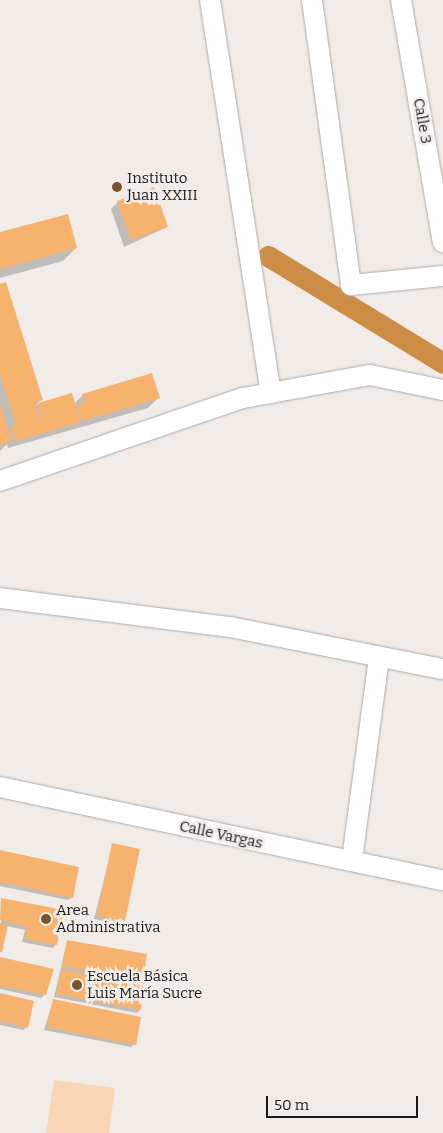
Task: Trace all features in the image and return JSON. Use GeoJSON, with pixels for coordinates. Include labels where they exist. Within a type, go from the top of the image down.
{"type":"FeatureCollection","features":[{"type":"Feature","properties":{"kind":"street"},"geometry":{"type":"LineString","coordinates":[[210,0],[271,393]]}},
{"type":"Feature","properties":{"kind":"street"},"geometry":{"type":"LineString","coordinates":[[312,0],[350,285],[443,276]]}},
{"type":"Feature","properties":{"kind":"street","name":"Calle 3"},"geometry":{"type":"LineString","coordinates":[[401,0],[443,242]]}},
{"type":"Feature","properties":{"kind":"street"},"geometry":{"type":"LineString","coordinates":[[0,481],[243,398],[370,375],[443,390]]}},
{"type":"Feature","properties":{"kind":"street"},"geometry":{"type":"LineString","coordinates":[[0,598],[230,627],[443,669]]}},
{"type":"Feature","properties":{"kind":"street"},"geometry":{"type":"LineString","coordinates":[[352,860],[379,656]]}},
{"type":"Feature","properties":{"kind":"street","name":"Calle Vargas"},"geometry":{"type":"LineString","coordinates":[[0,787],[443,880]]}},
{"type":"Feature","properties":{"kind":"shaded area"},"geometry":{"type":"Polygon","coordinates":[[[54,1080],[115,1088],[109,1133],[46,1133],[54,1080]]]}},
{"type":"Feature","properties":{"kind":"building"},"geometry":{"type":"Polygon","coordinates":[[[154,187],[168,227],[131,240],[117,201],[154,187]]]}},
{"type":"Feature","properties":{"kind":"building"},"geometry":{"type":"Polygon","coordinates":[[[68,214],[77,248],[0,269],[0,232],[68,214]]]}},
{"type":"Feature","properties":{"kind":"building"},"geometry":{"type":"Polygon","coordinates":[[[6,282],[43,400],[35,402],[40,417],[23,423],[42,417],[38,403],[72,393],[81,422],[15,441],[11,426],[16,425],[0,374],[0,284],[6,282]]]}},
{"type":"Feature","properties":{"kind":"building"},"geometry":{"type":"Polygon","coordinates":[[[152,373],[160,398],[82,421],[77,405],[84,403],[82,394],[152,373]]]}},
{"type":"Feature","properties":{"kind":"building"},"geometry":{"type":"Polygon","coordinates":[[[0,405],[12,441],[0,445],[0,405]]]}},
{"type":"Feature","properties":{"kind":"building"},"geometry":{"type":"Polygon","coordinates":[[[112,843],[140,849],[125,921],[97,916],[112,843]]]}},
{"type":"Feature","properties":{"kind":"building"},"geometry":{"type":"Polygon","coordinates":[[[0,850],[79,867],[73,898],[0,882],[0,850]]]}},
{"type":"Feature","properties":{"kind":"building","name":"Area Administrativa"},"geometry":{"type":"Polygon","coordinates":[[[1,898],[64,910],[57,945],[25,939],[27,927],[0,920],[1,898]]]}},
{"type":"Feature","properties":{"kind":"building"},"geometry":{"type":"Polygon","coordinates":[[[0,923],[8,925],[2,952],[0,952],[0,923]]]}},
{"type":"Feature","properties":{"kind":"building"},"geometry":{"type":"Polygon","coordinates":[[[67,940],[147,954],[143,980],[62,966],[67,940]]]}},
{"type":"Feature","properties":{"kind":"building"},"geometry":{"type":"Polygon","coordinates":[[[0,957],[54,969],[46,995],[0,986],[0,957]]]}},
{"type":"Feature","properties":{"kind":"building"},"geometry":{"type":"Polygon","coordinates":[[[62,969],[144,986],[141,1010],[56,994],[62,969]]]}},
{"type":"Feature","properties":{"kind":"building"},"geometry":{"type":"Polygon","coordinates":[[[0,993],[34,1001],[28,1028],[0,1021],[0,993]]]}},
{"type":"Feature","properties":{"kind":"building"},"geometry":{"type":"Polygon","coordinates":[[[53,999],[141,1017],[136,1045],[47,1027],[53,999]]]}},
{"type":"Feature","properties":{"kind":"waterway"},"geometry":{"type":"LineString","coordinates":[[268,256],[443,363]]}},
{"type":"Feature","properties":{"kind":"place","name":"Instituto Juan XXIII"},"geometry":{"type":"Point","coordinates":[117,187]}},
{"type":"Feature","properties":{"kind":"place","name":"Area Administrativa"},"geometry":{"type":"Point","coordinates":[46,919]}},
{"type":"Feature","properties":{"kind":"place","name":"Escuela Básica Luis María Sucre"},"geometry":{"type":"Point","coordinates":[77,985]}}]}
